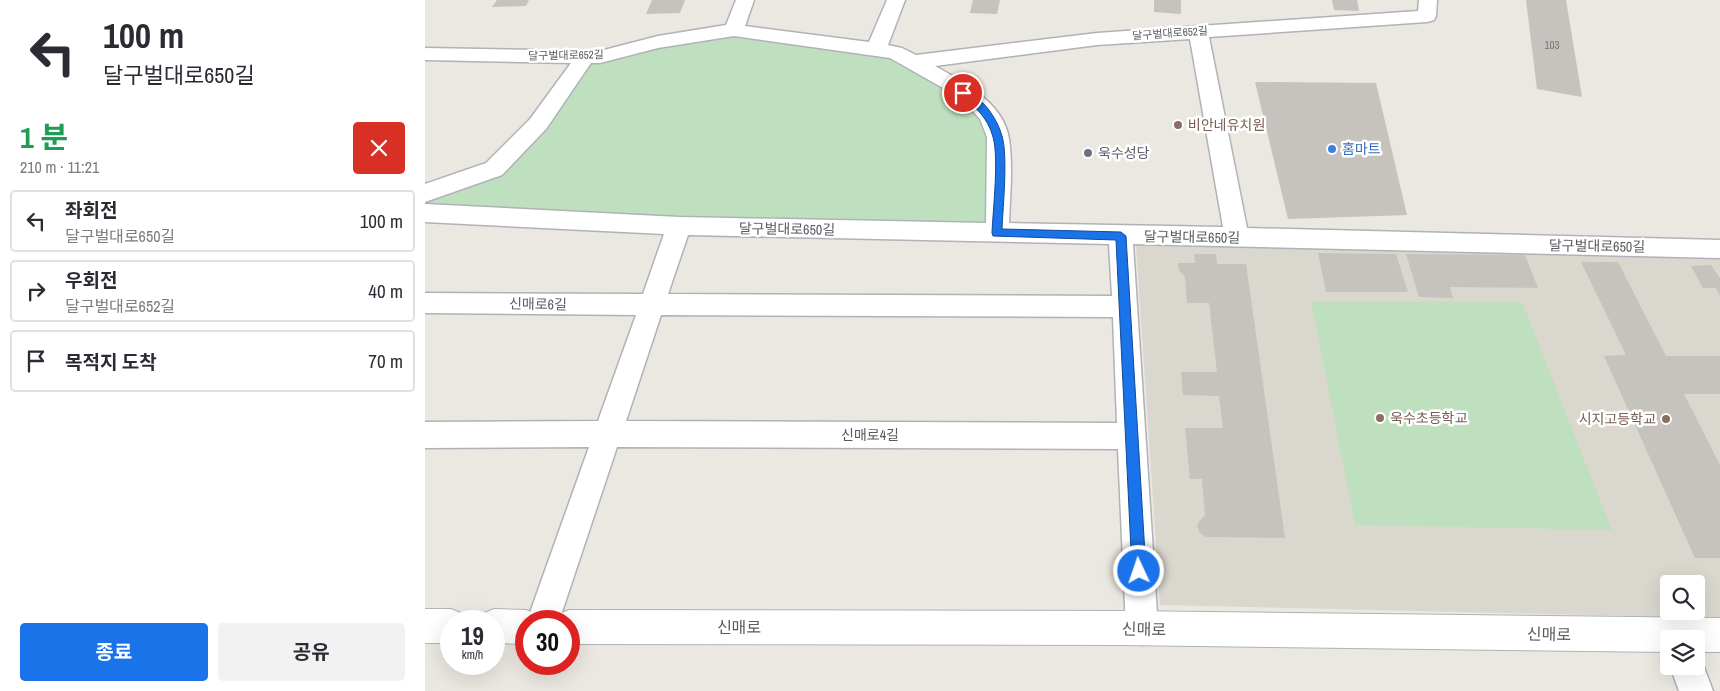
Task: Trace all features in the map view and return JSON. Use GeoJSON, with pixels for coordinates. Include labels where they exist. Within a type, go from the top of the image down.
{"type":"FeatureCollection","features":[{"type":"Feature","properties":{"kind":"street"},"geometry":{"type":"LineString","coordinates":[[734,30],[745,0]]}},
{"type":"Feature","properties":{"kind":"street"},"geometry":{"type":"LineString","coordinates":[[876,49],[896,0]]}},
{"type":"Feature","properties":{"kind":"street","name":"달구벌대로652길"},"geometry":{"type":"LineString","coordinates":[[914,62],[1097,38],[1198,31],[1427,8]]}},
{"type":"Feature","properties":{"kind":"street","name":"달구벌대로652길"},"geometry":{"type":"LineString","coordinates":[[425,54],[600,57],[658,42],[734,30],[895,52],[950,83],[977,103],[989,116],[998,137],[997,233]]}},
{"type":"Feature","properties":{"kind":"street"},"geometry":{"type":"LineString","coordinates":[[1198,31],[1237,237]]}},
{"type":"Feature","properties":{"kind":"street"},"geometry":{"type":"LineString","coordinates":[[425,193],[494,169],[538,124],[585,57]]}},
{"type":"Feature","properties":{"kind":"street","name":"달구벌대로650길"},"geometry":{"type":"LineString","coordinates":[[425,213],[679,226],[1720,249]]}},
{"type":"Feature","properties":{"kind":"street"},"geometry":{"type":"LineString","coordinates":[[547,610],[679,226]]}},
{"type":"Feature","properties":{"kind":"street"},"geometry":{"type":"LineString","coordinates":[[1121,236],[1142,629]]}},
{"type":"Feature","properties":{"kind":"street","name":"신매로6길"},"geometry":{"type":"LineString","coordinates":[[425,303],[652,305]]}},
{"type":"Feature","properties":{"kind":"street"},"geometry":{"type":"LineString","coordinates":[[652,305],[1124,306]]}},
{"type":"Feature","properties":{"kind":"street"},"geometry":{"type":"LineString","coordinates":[[425,435],[607,434]]}},
{"type":"Feature","properties":{"kind":"street","name":"신매로4길"},"geometry":{"type":"LineString","coordinates":[[607,434],[1132,436]]}},
{"type":"Feature","properties":{"kind":"street"},"geometry":{"type":"LineString","coordinates":[[425,626],[440,626]]}},
{"type":"Feature","properties":{"kind":"street","name":"신매로"},"geometry":{"type":"LineString","coordinates":[[580,627],[1142,629],[1660,637]]}},
{"type":"Feature","properties":{"kind":"street","name":"신매로"},"geometry":{"type":"LineString","coordinates":[[1705,636],[1720,635]]}},
{"type":"Feature","properties":{"kind":"street"},"geometry":{"type":"LineString","coordinates":[[1690,675],[1696,691]]}},
{"type":"Feature","properties":{"kind":"shaded area","name":"욱수초등학교"},"geometry":{"type":"Polygon","coordinates":[[[1136,245],[1720,254],[1720,618],[1705,618],[1705,575],[1660,575],[1660,617],[1160,605],[1136,245]]]}},
{"type":"Feature","properties":{"kind":"green space"},"geometry":{"type":"Polygon","coordinates":[[[734,30],[895,52],[989,116],[997,233],[425,213],[425,199],[494,169],[581,63],[734,30]]]}},
{"type":"Feature","properties":{"kind":"green space"},"geometry":{"type":"Polygon","coordinates":[[[1311,301],[1522,302],[1612,530],[1355,525],[1311,301]]]}},
{"type":"Feature","properties":{"kind":"building"},"geometry":{"type":"Polygon","coordinates":[[[497,0],[529,0],[526,6],[492,7],[497,0]]]}},
{"type":"Feature","properties":{"kind":"building"},"geometry":{"type":"Polygon","coordinates":[[[652,0],[685,0],[680,13],[646,14],[652,0]]]}},
{"type":"Feature","properties":{"kind":"building"},"geometry":{"type":"Polygon","coordinates":[[[973,0],[1000,0],[997,14],[970,13],[973,0]]]}},
{"type":"Feature","properties":{"kind":"building"},"geometry":{"type":"Polygon","coordinates":[[[1154,0],[1181,0],[1181,14],[1154,12],[1154,0]]]}},
{"type":"Feature","properties":{"kind":"building"},"geometry":{"type":"Polygon","coordinates":[[[1332,0],[1357,0],[1359,11],[1334,10],[1332,0]]]}},
{"type":"Feature","properties":{"kind":"building"},"geometry":{"type":"Polygon","coordinates":[[[1526,0],[1566,0],[1582,97],[1537,89],[1526,0]]]}},
{"type":"Feature","properties":{"kind":"building","name":"홈마트"},"geometry":{"type":"Polygon","coordinates":[[[1255,82],[1376,83],[1407,215],[1288,219],[1255,82]]]}},
{"type":"Feature","properties":{"kind":"building"},"geometry":{"type":"Polygon","coordinates":[[[1318,253],[1396,254],[1408,292],[1326,292],[1318,253]]]}},
{"type":"Feature","properties":{"kind":"building"},"geometry":{"type":"Polygon","coordinates":[[[1194,254],[1216,254],[1217,264],[1246,264],[1285,538],[1206,537],[1200,533],[1197,526],[1205,516],[1202,479],[1190,479],[1185,428],[1223,428],[1219,396],[1183,395],[1181,372],[1217,372],[1209,303],[1187,303],[1185,277],[1179,270],[1178,263],[1195,263],[1194,254]]]}},
{"type":"Feature","properties":{"kind":"building"},"geometry":{"type":"Polygon","coordinates":[[[1406,254],[1525,255],[1538,288],[1450,287],[1453,298],[1419,297],[1406,254]]]}},
{"type":"Feature","properties":{"kind":"building"},"geometry":{"type":"Polygon","coordinates":[[[1581,262],[1618,262],[1666,356],[1720,356],[1720,394],[1684,394],[1720,465],[1720,558],[1695,558],[1604,356],[1626,355],[1581,262]]]}},
{"type":"Feature","properties":{"kind":"building"},"geometry":{"type":"Polygon","coordinates":[[[1711,265],[1720,278],[1720,296],[1716,288],[1703,288],[1691,266],[1711,265]]]}},
{"type":"Feature","properties":{"kind":"place","name":"비안네유치원"},"geometry":{"type":"Point","coordinates":[1178,125]}},
{"type":"Feature","properties":{"kind":"place","name":"홈마트"},"geometry":{"type":"Point","coordinates":[1332,149]}},
{"type":"Feature","properties":{"kind":"place","name":"욱수성당"},"geometry":{"type":"Point","coordinates":[1088,153]}},
{"type":"Feature","properties":{"kind":"place","name":"욱수초등학교"},"geometry":{"type":"Point","coordinates":[1380,418]}},
{"type":"Feature","properties":{"kind":"place","name":"시지고등학교"},"geometry":{"type":"Point","coordinates":[1666,419]}},
{"type":"Feature","properties":{"kind":"route"},"geometry":{"type":"LineString","coordinates":[[963,93],[977,103],[989,116],[998,137],[997,233],[1121,236],[1139,571]]}}]}
